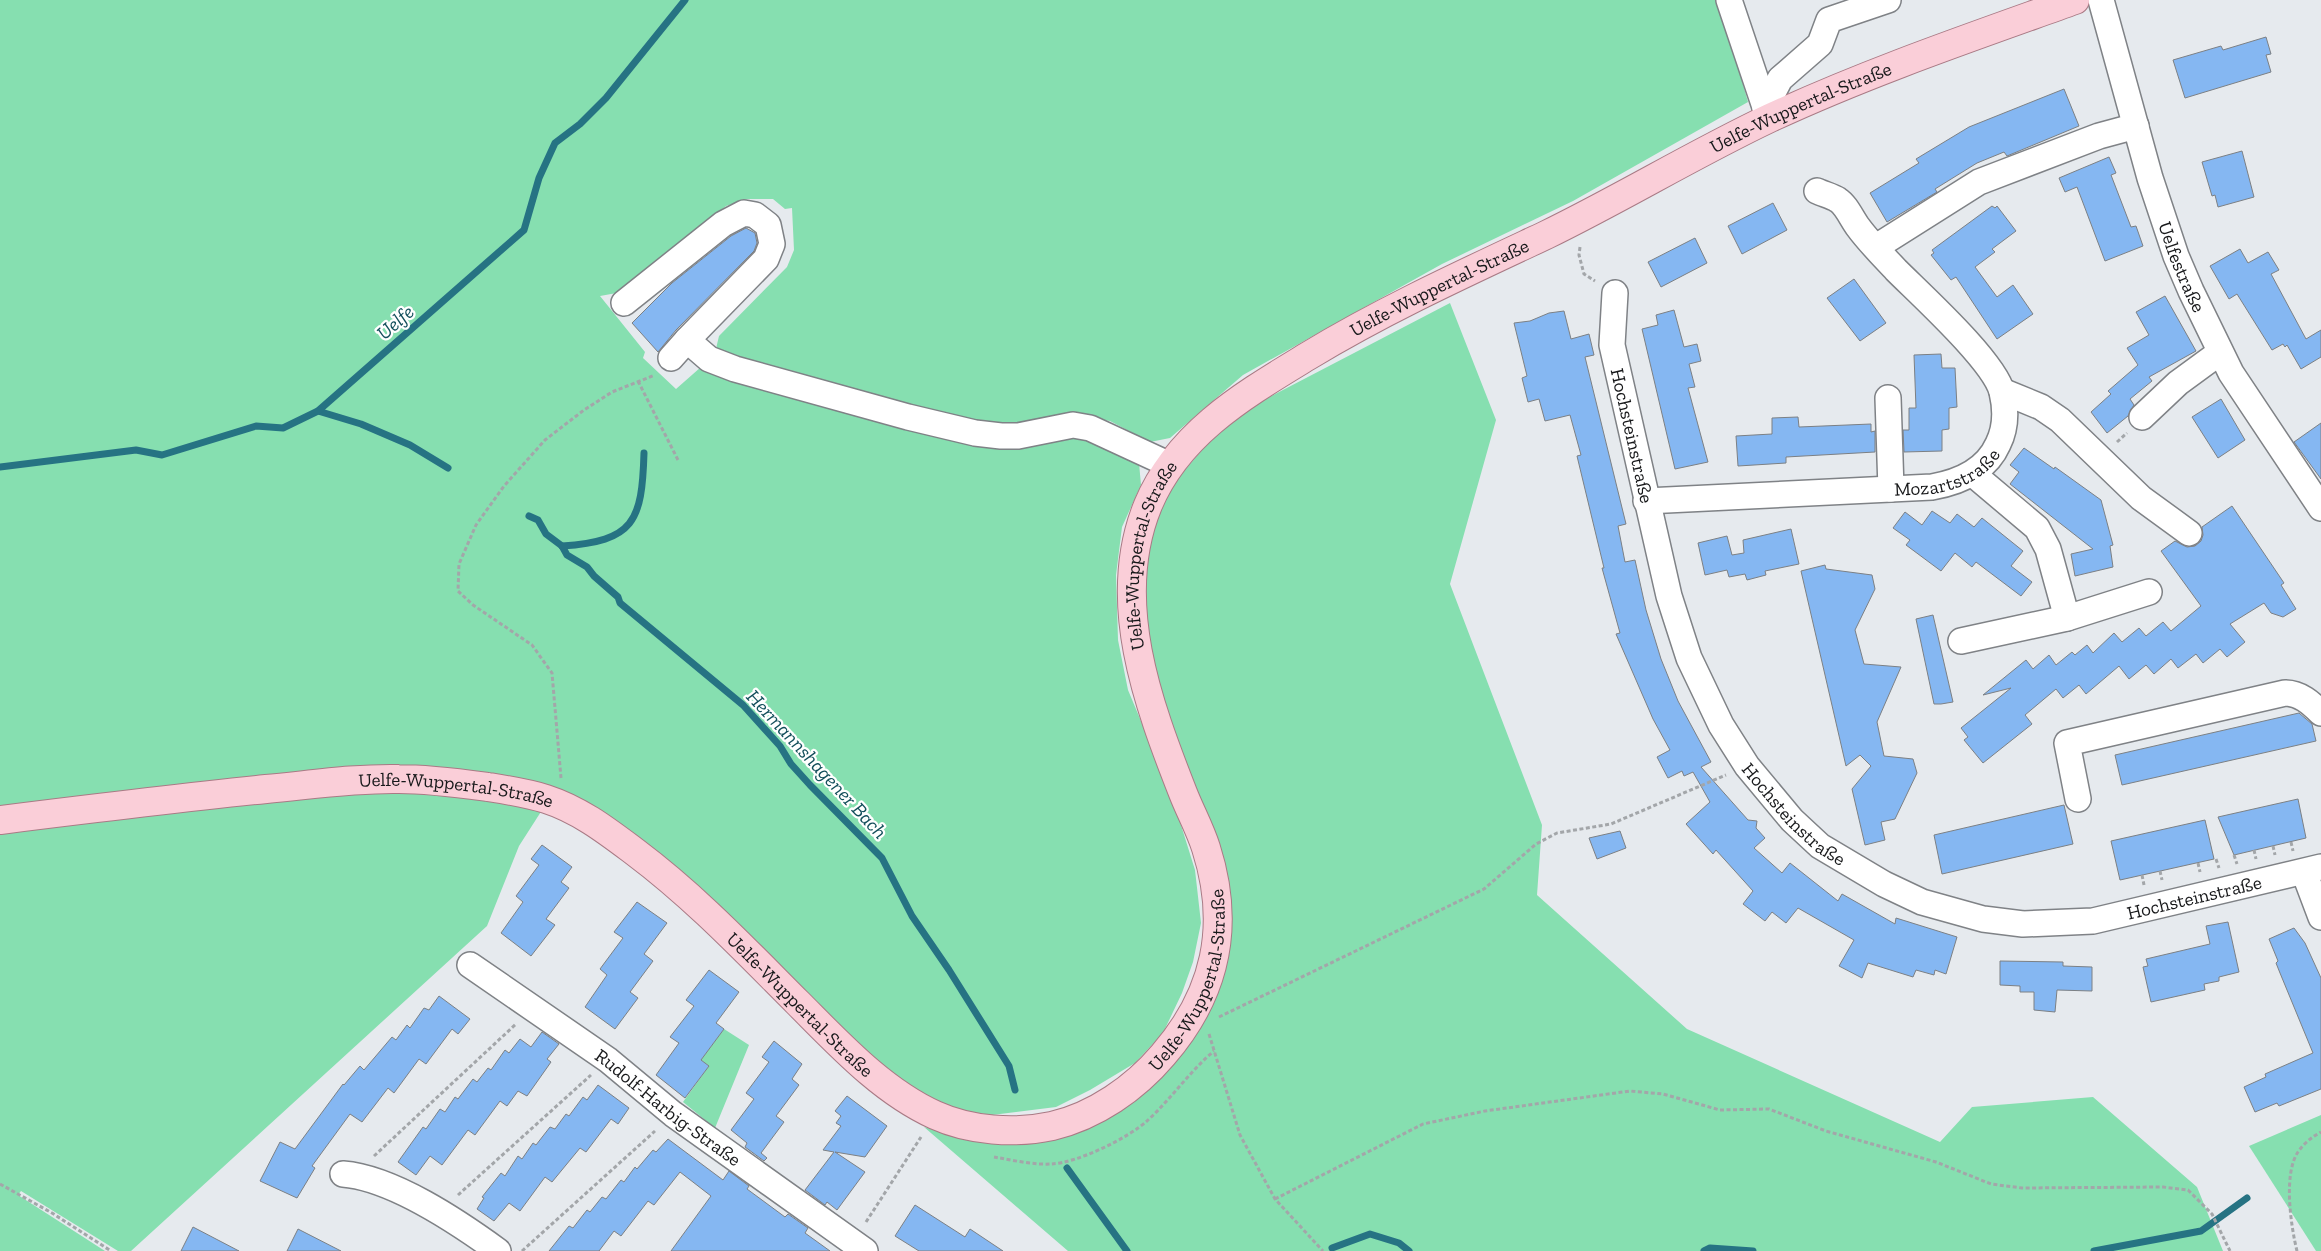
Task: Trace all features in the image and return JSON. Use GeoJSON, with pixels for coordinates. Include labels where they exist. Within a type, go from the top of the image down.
{"type":"FeatureCollection","features":[{"type":"Feature","properties":{"kind":"main road","name":"Uelfe-Wuppertal-Straße"},"geometry":{"type":"LineString","coordinates":[[0,820],[346,781],[398,779],[450,782],[530,795],[558,803],[578,812],[606,830],[660,871],[697,901],[827,1032],[859,1061],[888,1087],[923,1109],[951,1122],[1004,1130],[1045,1127],[1091,1112],[1134,1083],[1155,1065],[1176,1040],[1194,1015],[1203,996],[1209,980],[1215,944],[1218,922],[1211,867],[1204,841],[1181,789],[1143,678],[1137,656],[1134,632],[1132,590],[1137,541],[1147,507],[1170,465],[1196,434],[1234,402],[1348,332],[1451,279],[1583,216],[1767,114],[1910,59],[2075,0]]}},
{"type":"Feature","properties":{"kind":"street"},"geometry":{"type":"LineString","coordinates":[[1729,0],[1767,114]]}},
{"type":"Feature","properties":{"kind":"street"},"geometry":{"type":"LineString","coordinates":[[1767,114],[1780,79],[1820,44],[1829,20],[1888,0]]}},
{"type":"Feature","properties":{"kind":"street","name":"Uelfestraße"},"geometry":{"type":"LineString","coordinates":[[2101,0],[2136,126],[2176,256],[2220,353],[2321,508]]}},
{"type":"Feature","properties":{"kind":"street"},"geometry":{"type":"LineString","coordinates":[[1876,248],[1980,182],[2099,136],[2136,126]]}},
{"type":"Feature","properties":{"kind":"street","name":"Mozartstraße"},"geometry":{"type":"LineString","coordinates":[[1646,501],[1932,488],[1953,484],[1973,474],[1994,454],[2002,435],[2005,418],[2002,391],[1976,353],[1876,248],[1838,200],[1817,191]]}},
{"type":"Feature","properties":{"kind":"street"},"geometry":{"type":"LineString","coordinates":[[624,303],[723,224],[744,213],[755,215],[768,225],[772,244],[766,259],[673,357]]}},
{"type":"Feature","properties":{"kind":"street","name":"Hochsteinstraße"},"geometry":{"type":"LineString","coordinates":[[1615,293],[1612,345],[1669,596],[1689,658],[1721,725],[1747,766],[1792,820],[1827,850],[1884,884],[1922,902],[1983,919],[2023,924],[2093,921],[2313,870]]}},
{"type":"Feature","properties":{"kind":"street"},"geometry":{"type":"LineString","coordinates":[[2142,417],[2178,383],[2220,353]]}},
{"type":"Feature","properties":{"kind":"street"},"geometry":{"type":"LineString","coordinates":[[673,357],[709,359],[735,369],[908,417],[1001,436],[1018,436],[1073,425],[1090,428],[1170,465]]}},
{"type":"Feature","properties":{"kind":"street"},"geometry":{"type":"LineString","coordinates":[[2002,391],[2042,407],[2060,420],[2141,498],[2189,533]]}},
{"type":"Feature","properties":{"kind":"street"},"geometry":{"type":"LineString","coordinates":[[1888,398],[1891,489]]}},
{"type":"Feature","properties":{"kind":"street"},"geometry":{"type":"LineString","coordinates":[[1973,474],[2036,528],[2048,549],[2067,618]]}},
{"type":"Feature","properties":{"kind":"street"},"geometry":{"type":"LineString","coordinates":[[1961,641],[2067,618],[2149,592]]}},
{"type":"Feature","properties":{"kind":"street"},"geometry":{"type":"LineString","coordinates":[[2078,799],[2066,743],[2285,693],[2294,693],[2304,698],[2321,713]]}},
{"type":"Feature","properties":{"kind":"street"},"geometry":{"type":"LineString","coordinates":[[2313,870],[2321,917]]}},
{"type":"Feature","properties":{"kind":"street","name":"Rudolf-Harbig-Straße"},"geometry":{"type":"LineString","coordinates":[[470,965],[608,1060],[673,1114],[865,1251]]}},
{"type":"Feature","properties":{"kind":"street"},"geometry":{"type":"LineString","coordinates":[[348,1174],[389,1186],[439,1212],[498,1251]]}},
{"type":"Feature","properties":{"kind":"path"},"geometry":{"type":"LineString","coordinates":[[1579,255],[1584,274]]}},
{"type":"Feature","properties":{"kind":"path"},"geometry":{"type":"LineString","coordinates":[[558,803],[562,784],[552,673],[532,645],[473,605],[458,591],[459,564],[476,525],[498,494],[545,440],[584,410],[612,392],[638,381],[673,357]]}},
{"type":"Feature","properties":{"kind":"path"},"geometry":{"type":"LineString","coordinates":[[638,381],[678,460]]}},
{"type":"Feature","properties":{"kind":"path"},"geometry":{"type":"LineString","coordinates":[[2100,458],[2142,417]]}},
{"type":"Feature","properties":{"kind":"path"},"geometry":{"type":"LineString","coordinates":[[1215,1019],[1484,889],[1536,844],[1557,833],[1611,824],[1747,766]]}},
{"type":"Feature","properties":{"kind":"path"},"geometry":{"type":"LineString","coordinates":[[348,1174],[534,1008]]}},
{"type":"Feature","properties":{"kind":"path"},"geometry":{"type":"LineString","coordinates":[[1208,1032],[1240,1135],[1274,1199],[1323,1251]]}},
{"type":"Feature","properties":{"kind":"path"},"geometry":{"type":"LineString","coordinates":[[1051,1164],[1076,1160],[1122,1138],[1147,1122],[1194,1068],[1214,1051]]}},
{"type":"Feature","properties":{"kind":"path"},"geometry":{"type":"LineString","coordinates":[[439,1212],[608,1060]]}},
{"type":"Feature","properties":{"kind":"path"},"geometry":{"type":"LineString","coordinates":[[1274,1199],[1423,1124],[1485,1111],[1630,1091],[1663,1094],[1720,1110],[1770,1109],[1826,1131],[1936,1162],[1991,1184],[2022,1188],[2163,1187],[2188,1190],[2212,1214],[2230,1251]]}},
{"type":"Feature","properties":{"kind":"path"},"geometry":{"type":"LineString","coordinates":[[522,1251],[673,1114]]}},
{"type":"Feature","properties":{"kind":"path"},"geometry":{"type":"LineString","coordinates":[[2297,1251],[2290,1216],[2292,1168],[2296,1154],[2306,1142],[2321,1132]]}},
{"type":"Feature","properties":{"kind":"path"},"geometry":{"type":"LineString","coordinates":[[864,1224],[898,1171]]}},
{"type":"Feature","properties":{"kind":"path"},"geometry":{"type":"LineString","coordinates":[[0,1184],[52,1213],[112,1251]]}},
{"type":"Feature","properties":{"kind":"green space"},"geometry":{"type":"Polygon","coordinates":[[[0,0],[1719,0],[1748,102],[1573,201],[1442,264],[1243,375],[1170,438],[1150,442],[1110,421],[1064,414],[998,428],[715,353],[719,336],[787,267],[794,250],[792,208],[785,209],[773,199],[747,199],[726,206],[622,292],[600,296],[645,352],[643,358],[676,389],[701,367],[997,446],[1061,432],[1100,439],[1139,463],[1141,485],[1122,527],[1116,575],[1118,640],[1128,690],[1171,793],[1195,870],[1201,923],[1193,962],[1182,993],[1163,1033],[1135,1063],[1090,1090],[1056,1107],[992,1115],[957,1110],[912,1095],[702,894],[499,780],[0,813],[0,0]]]}},
{"type":"Feature","properties":{"kind":"green space"},"geometry":{"type":"Polygon","coordinates":[[[1450,303],[1496,420],[1450,584],[1542,825],[1537,895],[1687,1029],[1940,1142],[1972,1107],[2093,1097],[2197,1187],[2223,1251],[1068,1251],[924,1127],[966,1137],[1094,1117],[1217,981],[1189,784],[1143,634],[1144,551],[1158,510],[1175,481],[1231,417],[1450,303]]]}},
{"type":"Feature","properties":{"kind":"green space"},"geometry":{"type":"Polygon","coordinates":[[[400,788],[544,807],[519,846],[487,926],[131,1251],[118,1251],[21,1191],[18,1195],[105,1251],[0,1251],[0,831],[400,788]]]}},
{"type":"Feature","properties":{"kind":"green space"},"geometry":{"type":"Polygon","coordinates":[[[724,1029],[749,1045],[715,1128],[683,1102],[709,1066],[701,1060],[724,1029]]]}},
{"type":"Feature","properties":{"kind":"green space"},"geometry":{"type":"Polygon","coordinates":[[[2321,1115],[2321,1251],[2316,1251],[2249,1146],[2321,1115]]]}},
{"type":"Feature","properties":{"kind":"building"},"geometry":{"type":"Polygon","coordinates":[[[2266,37],[2271,54],[2266,55],[2271,72],[2185,98],[2173,60],[2221,46],[2223,50],[2266,37]]]}},
{"type":"Feature","properties":{"kind":"building"},"geometry":{"type":"Polygon","coordinates":[[[2064,89],[2079,126],[2007,156],[2004,152],[1977,163],[1935,189],[1937,192],[1887,222],[1870,193],[1919,163],[1916,159],[1969,127],[2064,89]]]}},
{"type":"Feature","properties":{"kind":"building"},"geometry":{"type":"Polygon","coordinates":[[[2242,151],[2254,197],[2218,207],[2215,195],[2212,196],[2202,162],[2242,151]]]}},
{"type":"Feature","properties":{"kind":"building"},"geometry":{"type":"Polygon","coordinates":[[[2109,157],[2116,173],[2111,175],[2131,227],[2136,226],[2143,246],[2105,261],[2077,187],[2065,192],[2059,178],[2109,157]]]}},
{"type":"Feature","properties":{"kind":"building"},"geometry":{"type":"Polygon","coordinates":[[[1773,203],[1787,230],[1742,254],[1728,226],[1773,203]]]}},
{"type":"Feature","properties":{"kind":"building"},"geometry":{"type":"Polygon","coordinates":[[[1992,206],[1995,208],[1997,206],[2016,231],[1992,249],[1995,252],[1975,267],[1997,297],[2013,285],[2033,314],[1997,339],[1956,277],[1951,280],[1931,255],[1934,253],[1932,250],[1992,206]]]}},
{"type":"Feature","properties":{"kind":"building"},"geometry":{"type":"Polygon","coordinates":[[[746,228],[755,233],[757,243],[754,251],[676,330],[658,352],[632,323],[672,283],[731,236],[746,228]]]}},
{"type":"Feature","properties":{"kind":"building"},"geometry":{"type":"Polygon","coordinates":[[[1695,238],[1707,263],[1661,287],[1648,262],[1695,238]]]}},
{"type":"Feature","properties":{"kind":"building"},"geometry":{"type":"Polygon","coordinates":[[[2240,249],[2248,263],[2268,252],[2279,270],[2271,274],[2306,339],[2321,330],[2321,357],[2301,369],[2287,345],[2285,347],[2283,344],[2272,350],[2237,294],[2229,299],[2210,266],[2240,249]]]}},
{"type":"Feature","properties":{"kind":"building"},"geometry":{"type":"Polygon","coordinates":[[[1854,279],[1886,323],[1860,341],[1827,298],[1854,279]]]}},
{"type":"Feature","properties":{"kind":"building"},"geometry":{"type":"Polygon","coordinates":[[[2165,296],[2196,351],[2149,377],[2152,381],[2130,399],[2134,405],[2128,416],[2107,433],[2091,412],[2111,394],[2108,391],[2138,365],[2127,348],[2149,335],[2136,312],[2165,296]]]}},
{"type":"Feature","properties":{"kind":"building"},"geometry":{"type":"Polygon","coordinates":[[[1674,310],[1684,347],[1697,344],[1701,361],[1689,364],[1695,387],[1688,388],[1708,462],[1675,469],[1642,329],[1658,325],[1656,315],[1674,310]]]}},
{"type":"Feature","properties":{"kind":"building"},"geometry":{"type":"Polygon","coordinates":[[[1564,311],[1571,339],[1589,334],[1594,355],[1585,357],[1626,524],[1618,526],[1625,562],[1635,560],[1646,610],[1661,659],[1678,701],[1711,762],[1701,767],[1748,820],[1757,821],[1756,828],[1765,838],[1754,848],[1782,873],[1790,863],[1838,901],[1842,894],[1895,924],[1896,918],[1957,937],[1946,974],[1935,970],[1934,975],[1916,970],[1913,977],[1868,963],[1862,978],[1839,966],[1854,940],[1798,908],[1786,923],[1772,912],[1765,921],[1743,904],[1753,891],[1716,850],[1713,854],[1686,824],[1710,802],[1693,772],[1684,776],[1682,771],[1668,778],[1657,757],[1670,750],[1653,719],[1616,634],[1620,633],[1602,568],[1604,568],[1577,456],[1581,455],[1570,415],[1545,421],[1539,399],[1528,402],[1522,378],[1527,376],[1514,323],[1530,321],[1549,313],[1564,311]]]}},
{"type":"Feature","properties":{"kind":"building"},"geometry":{"type":"Polygon","coordinates":[[[1941,354],[1942,368],[1955,368],[1957,407],[1949,408],[1949,429],[1942,430],[1942,451],[1904,452],[1903,430],[1909,430],[1909,408],[1916,408],[1914,355],[1941,354]]]}},
{"type":"Feature","properties":{"kind":"building"},"geometry":{"type":"Polygon","coordinates":[[[2221,399],[2245,440],[2218,458],[2192,417],[2221,399]]]}},
{"type":"Feature","properties":{"kind":"building"},"geometry":{"type":"Polygon","coordinates":[[[1798,417],[1799,427],[1871,424],[1871,432],[1875,431],[1875,452],[1786,457],[1786,463],[1738,466],[1736,436],[1772,434],[1772,418],[1798,417]]]}},
{"type":"Feature","properties":{"kind":"building"},"geometry":{"type":"Polygon","coordinates":[[[2321,423],[2321,479],[2294,442],[2321,423]]]}},
{"type":"Feature","properties":{"kind":"building"},"geometry":{"type":"Polygon","coordinates":[[[2024,448],[2054,469],[2055,467],[2101,500],[2113,545],[2110,546],[2113,567],[2075,576],[2071,554],[2093,549],[2010,484],[2019,472],[2010,465],[2024,448]]]}},
{"type":"Feature","properties":{"kind":"building"},"geometry":{"type":"Polygon","coordinates":[[[2232,506],[2284,583],[2281,585],[2296,609],[2283,617],[2271,613],[2264,603],[2230,624],[2245,642],[2227,657],[2220,649],[2203,663],[2196,654],[2178,668],[2171,659],[2154,674],[2146,665],[2129,679],[2119,666],[2086,694],[2079,685],[2063,698],[2056,689],[2025,715],[2032,724],[1983,763],[1964,740],[1968,737],[1961,728],[2011,688],[1983,695],[2026,660],[2033,669],[2049,655],[2056,665],[2072,652],[2075,655],[2087,645],[2093,653],[2114,633],[2122,642],[2139,628],[2146,636],[2163,622],[2171,631],[2201,606],[2161,551],[2175,541],[2187,547],[2195,546],[2201,541],[2203,535],[2202,527],[2232,506]]]}},
{"type":"Feature","properties":{"kind":"building"},"geometry":{"type":"Polygon","coordinates":[[[1932,511],[1950,523],[1957,514],[1974,527],[1982,518],[2023,551],[2011,566],[2032,582],[2021,596],[1976,562],[1972,567],[1955,553],[1941,571],[1906,545],[1910,540],[1893,528],[1905,512],[1922,525],[1932,511]]]}},
{"type":"Feature","properties":{"kind":"building"},"geometry":{"type":"Polygon","coordinates":[[[1791,529],[1799,564],[1765,571],[1766,575],[1747,580],[1745,574],[1729,577],[1727,570],[1705,575],[1698,543],[1727,536],[1732,555],[1744,553],[1743,540],[1791,529]]]}},
{"type":"Feature","properties":{"kind":"building"},"geometry":{"type":"Polygon","coordinates":[[[1825,565],[1826,569],[1872,575],[1875,589],[1855,630],[1864,664],[1901,667],[1877,722],[1884,756],[1913,759],[1917,773],[1895,819],[1881,822],[1885,840],[1865,845],[1852,789],[1871,766],[1860,755],[1846,766],[1801,571],[1825,565]]]}},
{"type":"Feature","properties":{"kind":"building"},"geometry":{"type":"Polygon","coordinates":[[[1933,615],[1953,702],[1941,704],[1934,704],[1916,619],[1933,615]]]}},
{"type":"Feature","properties":{"kind":"building"},"geometry":{"type":"Polygon","coordinates":[[[2299,713],[2312,724],[2316,741],[2122,785],[2115,755],[2299,713]]]}},
{"type":"Feature","properties":{"kind":"building"},"geometry":{"type":"Polygon","coordinates":[[[2298,799],[2306,838],[2234,855],[2218,817],[2298,799]]]}},
{"type":"Feature","properties":{"kind":"building"},"geometry":{"type":"Polygon","coordinates":[[[2064,805],[2073,844],[1942,874],[1934,835],[2064,805]]]}},
{"type":"Feature","properties":{"kind":"building"},"geometry":{"type":"Polygon","coordinates":[[[2205,820],[2214,859],[2120,880],[2111,841],[2205,820]]]}},
{"type":"Feature","properties":{"kind":"building"},"geometry":{"type":"Polygon","coordinates":[[[1620,831],[1626,848],[1597,859],[1589,838],[1620,831]]]}},
{"type":"Feature","properties":{"kind":"building"},"geometry":{"type":"Polygon","coordinates":[[[542,845],[572,867],[561,882],[569,888],[546,919],[555,925],[531,956],[501,933],[523,902],[516,896],[539,865],[531,859],[542,845]]]}},
{"type":"Feature","properties":{"kind":"building"},"geometry":{"type":"Polygon","coordinates":[[[637,902],[667,923],[644,954],[653,961],[630,992],[638,998],[615,1029],[585,1007],[607,975],[600,969],[623,938],[614,932],[637,902]]]}},
{"type":"Feature","properties":{"kind":"building"},"geometry":{"type":"Polygon","coordinates":[[[2228,922],[2239,972],[2219,977],[2219,981],[2204,984],[2205,990],[2151,1002],[2143,967],[2148,966],[2146,959],[2210,944],[2206,926],[2228,922]]]}},
{"type":"Feature","properties":{"kind":"building"},"geometry":{"type":"Polygon","coordinates":[[[2294,928],[2305,943],[2321,978],[2321,1089],[2279,1106],[2277,1103],[2255,1112],[2244,1087],[2266,1077],[2265,1074],[2313,1053],[2276,963],[2278,961],[2269,939],[2294,928]]]}},
{"type":"Feature","properties":{"kind":"building"},"geometry":{"type":"Polygon","coordinates":[[[2000,961],[2063,962],[2063,966],[2092,967],[2092,991],[2057,990],[2055,1012],[2034,1010],[2034,992],[2020,992],[2020,986],[2000,985],[2000,961]]]}},
{"type":"Feature","properties":{"kind":"building"},"geometry":{"type":"Polygon","coordinates":[[[709,970],[739,992],[716,1023],[724,1029],[701,1060],[709,1066],[685,1098],[656,1075],[679,1043],[670,1037],[694,1006],[686,1000],[709,970]]]}},
{"type":"Feature","properties":{"kind":"building"},"geometry":{"type":"Polygon","coordinates":[[[439,996],[470,1019],[458,1034],[452,1029],[426,1064],[419,1059],[394,1093],[388,1088],[362,1122],[350,1114],[312,1166],[315,1168],[297,1198],[260,1181],[280,1142],[295,1149],[343,1084],[360,1066],[364,1070],[392,1037],[396,1040],[407,1025],[410,1028],[424,1008],[429,1010],[439,996]]]}},
{"type":"Feature","properties":{"kind":"building"},"geometry":{"type":"Polygon","coordinates":[[[542,1032],[559,1044],[547,1059],[551,1062],[527,1096],[518,1091],[507,1106],[500,1101],[475,1135],[468,1130],[442,1165],[430,1156],[416,1175],[398,1162],[423,1127],[426,1129],[440,1109],[445,1112],[455,1097],[458,1099],[473,1079],[477,1082],[488,1068],[491,1070],[505,1050],[509,1053],[520,1039],[531,1047],[542,1032]]]}},
{"type":"Feature","properties":{"kind":"building"},"geometry":{"type":"Polygon","coordinates":[[[774,1041],[802,1064],[792,1079],[799,1085],[776,1116],[784,1122],[761,1153],[767,1158],[764,1161],[745,1147],[747,1143],[731,1130],[754,1099],[746,1093],[769,1062],[762,1057],[774,1041]]]}},
{"type":"Feature","properties":{"kind":"building"},"geometry":{"type":"Polygon","coordinates":[[[598,1085],[629,1108],[618,1124],[611,1119],[586,1152],[580,1148],[552,1182],[545,1177],[520,1211],[509,1203],[494,1221],[477,1209],[484,1198],[482,1197],[501,1173],[505,1176],[518,1156],[522,1159],[533,1143],[536,1145],[550,1127],[555,1129],[566,1114],[569,1116],[583,1097],[587,1100],[598,1085]]]}},
{"type":"Feature","properties":{"kind":"building"},"geometry":{"type":"Polygon","coordinates":[[[847,1096],[887,1126],[865,1157],[835,1152],[865,1172],[837,1210],[827,1202],[825,1205],[805,1190],[834,1152],[823,1150],[841,1126],[836,1123],[841,1116],[835,1111],[847,1096]]]}},
{"type":"Feature","properties":{"kind":"building"},"geometry":{"type":"Polygon","coordinates":[[[668,1139],[723,1180],[729,1171],[749,1186],[747,1189],[785,1217],[788,1214],[808,1228],[805,1233],[830,1251],[671,1251],[711,1196],[680,1172],[654,1205],[648,1201],[621,1236],[614,1231],[599,1251],[549,1251],[569,1226],[573,1228],[587,1210],[590,1212],[602,1197],[606,1199],[621,1180],[624,1182],[635,1167],[637,1169],[653,1150],[656,1152],[668,1139]]]}},
{"type":"Feature","properties":{"kind":"building"},"geometry":{"type":"Polygon","coordinates":[[[915,1205],[965,1237],[970,1229],[1003,1251],[919,1251],[895,1236],[915,1205]]]}},
{"type":"Feature","properties":{"kind":"building"},"geometry":{"type":"Polygon","coordinates":[[[193,1227],[239,1251],[181,1251],[193,1227]]]}},
{"type":"Feature","properties":{"kind":"building"},"geometry":{"type":"Polygon","coordinates":[[[298,1229],[341,1251],[287,1251],[298,1229]]]}},
{"type":"Feature","properties":{"kind":"waterway","name":"Uelfe"},"geometry":{"type":"LineString","coordinates":[[0,467],[136,450],[162,455],[256,426],[283,428],[318,411],[524,230],[539,178],[555,143],[580,124],[606,98],[685,0]]}},
{"type":"Feature","properties":{"kind":"waterway","name":"Hermannshagener Bach"},"geometry":{"type":"LineString","coordinates":[[318,411],[361,424],[410,445],[448,468]]}},
{"type":"Feature","properties":{"kind":"waterway"},"geometry":{"type":"LineString","coordinates":[[562,546],[605,539],[619,533],[629,524],[636,511],[640,496],[644,453]]}},
{"type":"Feature","properties":{"kind":"waterway","name":"Hermannshagener Bach"},"geometry":{"type":"LineString","coordinates":[[529,516],[538,520],[546,534],[562,546],[567,555],[587,567],[594,576],[618,597],[620,603],[743,705],[780,746],[791,764],[810,785],[882,858],[912,916],[949,970],[1009,1066],[1015,1090]]}},
{"type":"Feature","properties":{"kind":"waterway","name":"Hermannshagener Bach"},"geometry":{"type":"LineString","coordinates":[[1067,1168],[1127,1251]]}},
{"type":"Feature","properties":{"kind":"waterway","name":"Hermannshagener Bach"},"geometry":{"type":"LineString","coordinates":[[2094,1251],[2201,1231],[2247,1198]]}},
{"type":"Feature","properties":{"kind":"waterway","name":"Hermannshagener Bach"},"geometry":{"type":"LineString","coordinates":[[1332,1248],[1370,1234],[1399,1243],[1409,1251]]}},
{"type":"Feature","properties":{"kind":"waterway","name":"Hermannshagener Bach"},"geometry":{"type":"LineString","coordinates":[[1704,1251],[1710,1248],[1753,1251]]}}]}
